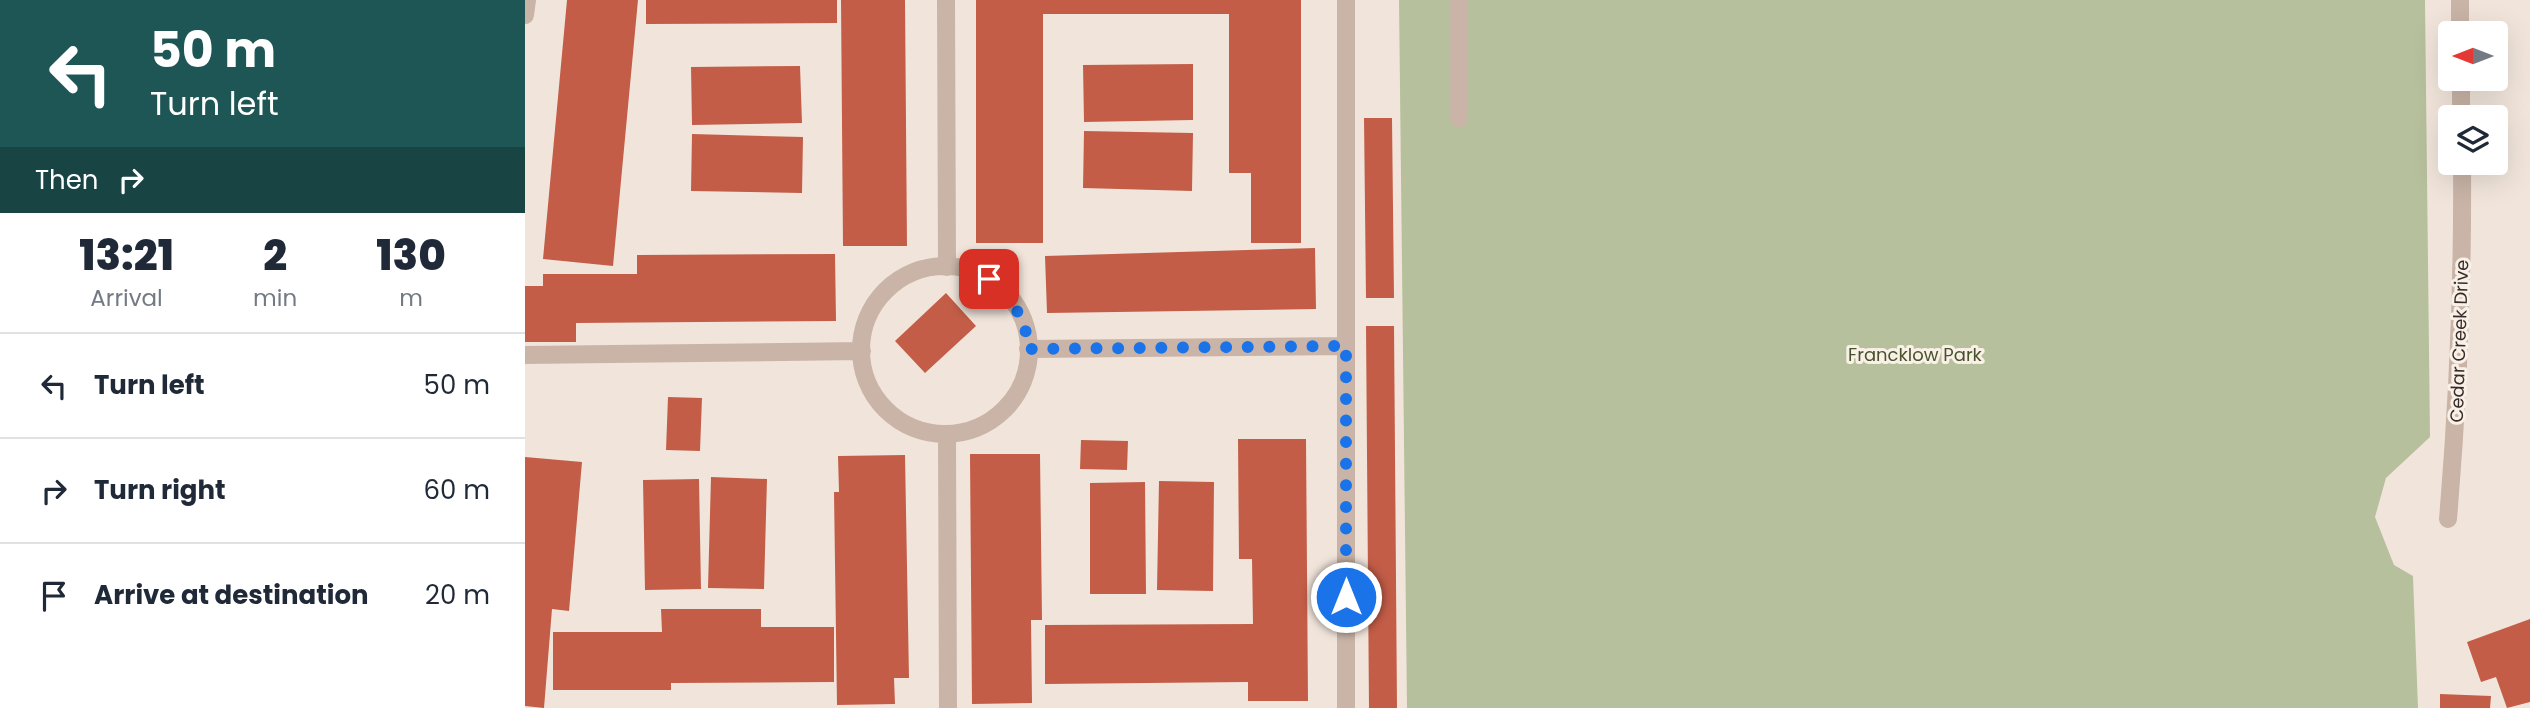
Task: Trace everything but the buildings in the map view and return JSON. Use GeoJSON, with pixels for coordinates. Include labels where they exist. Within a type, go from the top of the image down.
{"type":"FeatureCollection","features":[{"type":"Feature","properties":{"kind":"street"},"geometry":{"type":"LineString","coordinates":[[525,15],[527,0]]}},
{"type":"Feature","properties":{"kind":"street"},"geometry":{"type":"LineString","coordinates":[[946,0],[947,267]]}},
{"type":"Feature","properties":{"kind":"street"},"geometry":{"type":"LineString","coordinates":[[1346,0],[1346,708]]}},
{"type":"Feature","properties":{"kind":"street"},"geometry":{"type":"LineString","coordinates":[[1458,0],[1459,118]]}},
{"type":"Feature","properties":{"kind":"street"},"geometry":{"type":"LineString","coordinates":[[2460,0],[2460,21]]}},
{"type":"Feature","properties":{"kind":"street","name":"Cedar Creek Drive"},"geometry":{"type":"LineString","coordinates":[[2448,519],[2461,297],[2462,175]]}},
{"type":"Feature","properties":{"kind":"street"},"geometry":{"type":"LineString","coordinates":[[934,266],[964,268],[989,279],[1017,306],[1027,333],[1028,349],[1029,362],[1021,387],[1004,411],[971,431],[947,435],[918,431],[892,416],[873,394],[862,361],[862,336],[872,308],[891,286],[906,275],[934,266]]}},
{"type":"Feature","properties":{"kind":"street"},"geometry":{"type":"LineString","coordinates":[[1028,349],[1346,346]]}},
{"type":"Feature","properties":{"kind":"street"},"geometry":{"type":"LineString","coordinates":[[525,355],[862,351]]}},
{"type":"Feature","properties":{"kind":"street"},"geometry":{"type":"LineString","coordinates":[[947,435],[948,708]]}},
{"type":"Feature","properties":{"kind":"green space","name":"Francklow Park"},"geometry":{"type":"Polygon","coordinates":[[[1399,0],[2425,0],[2430,437],[2386,478],[2375,517],[2394,565],[2413,576],[2418,708],[1407,708],[1399,0]]]}},
{"type":"Feature","properties":{"kind":"route"},"geometry":{"type":"LineString","coordinates":[[989,279],[1017,306],[1027,333],[1028,349],[1346,346],[1346,597]]}}]}
